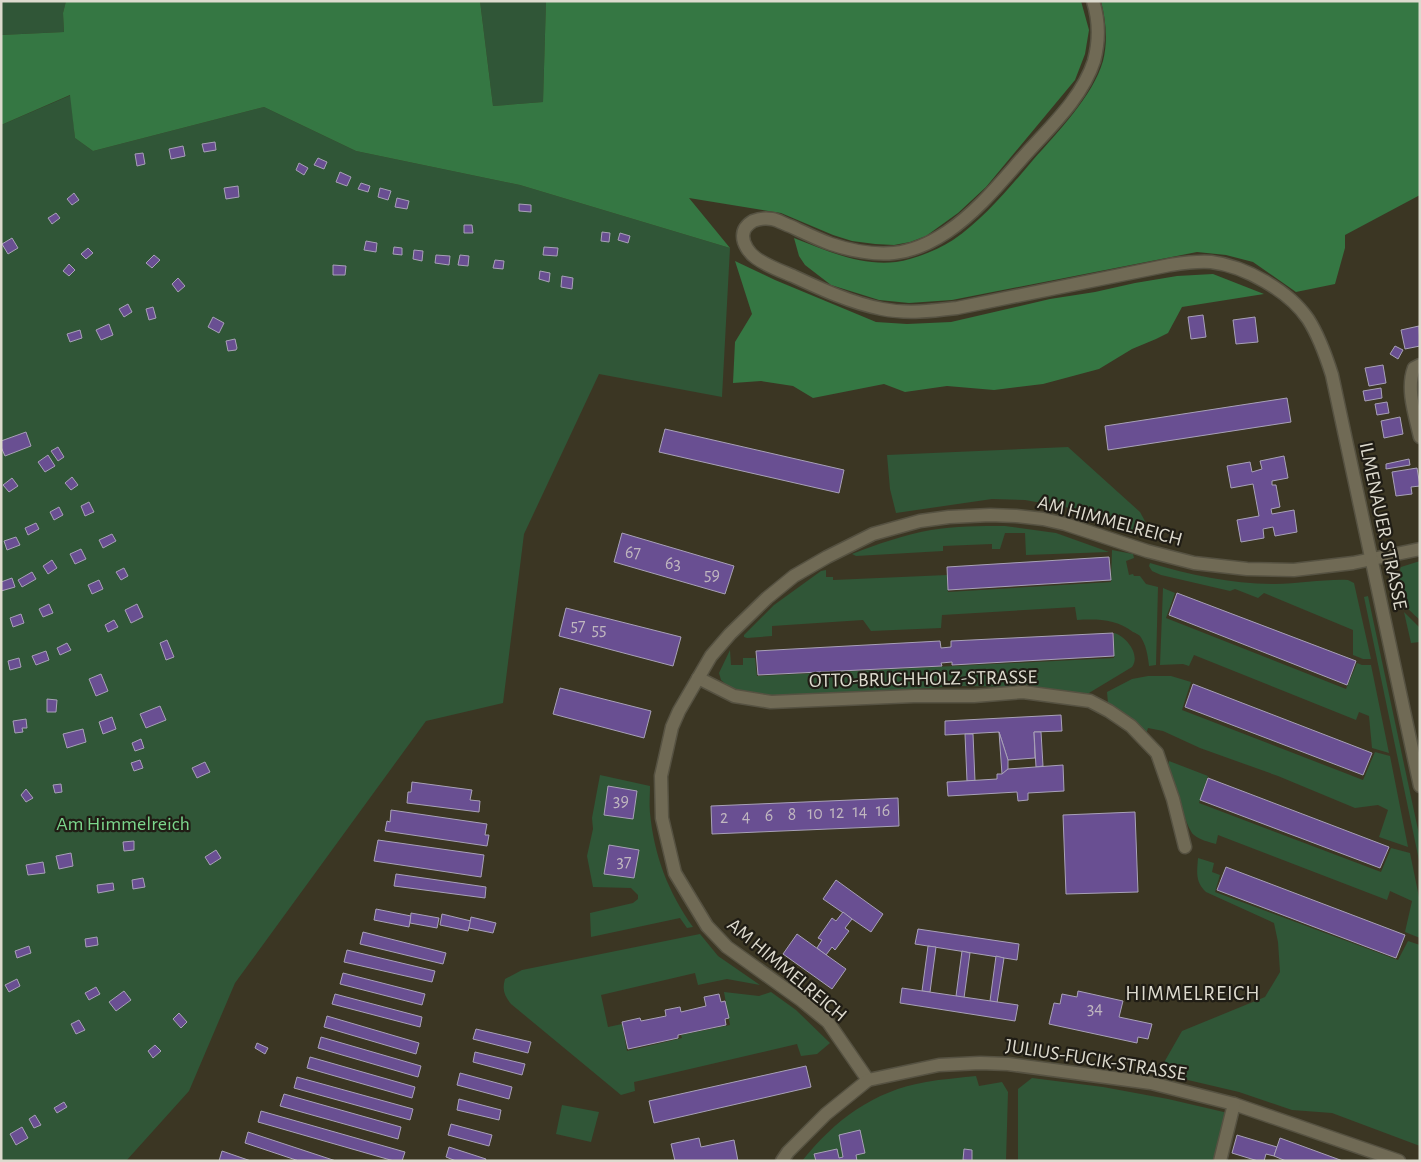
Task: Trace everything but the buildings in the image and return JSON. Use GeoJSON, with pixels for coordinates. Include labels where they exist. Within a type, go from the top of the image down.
{"type":"FeatureCollection","features":[{"type":"Feature","properties":{"kind":"street","name":"ILMENAUER STRASSE"},"geometry":{"type":"LineString","coordinates":[[1093,1],[1097,17],[1097,45],[1094,61],[1080,90],[1059,118],[978,207],[947,232],[929,242],[896,253],[876,254],[838,246],[772,219],[764,219],[754,220],[745,228],[743,238],[746,247],[756,258],[803,280],[854,301],[896,312],[957,308],[1184,263],[1212,262],[1230,266],[1255,277],[1277,290],[1297,306],[1308,320],[1327,359],[1420,786]]}},
{"type":"Feature","properties":{"kind":"street"},"geometry":{"type":"LineString","coordinates":[[1420,365],[1414,368],[1410,388],[1420,437]]}},
{"type":"Feature","properties":{"kind":"street","name":"AM HIMMELREICH"},"geometry":{"type":"LineString","coordinates":[[868,1080],[828,1022],[801,1000],[727,947],[707,926],[675,874],[662,818],[661,776],[672,728],[679,710],[714,652],[767,598],[794,576],[873,534],[920,520],[948,516],[1016,516],[1043,520],[1065,524],[1147,551],[1194,563],[1247,569],[1294,570],[1353,563],[1420,549]]}},
{"type":"Feature","properties":{"kind":"street","name":"OTTO-BRUCHHOLZ-STRASSE"},"geometry":{"type":"LineString","coordinates":[[698,678],[734,696],[771,702],[974,696],[1023,692],[1090,701],[1131,726],[1157,753],[1173,799],[1185,847]]}},
{"type":"Feature","properties":{"kind":"street","name":"JULIUS-FUCIK-STRASSE"},"geometry":{"type":"LineString","coordinates":[[868,1080],[940,1065],[980,1063],[1008,1064],[1151,1083],[1234,1104],[1398,1161]]}},
{"type":"Feature","properties":{"kind":"street"},"geometry":{"type":"LineString","coordinates":[[782,1161],[788,1152],[826,1114],[868,1080]]}},
{"type":"Feature","properties":{"kind":"street"},"geometry":{"type":"LineString","coordinates":[[1220,1161],[1234,1104]]}},
{"type":"Feature","properties":{"kind":"green space"},"geometry":{"type":"Polygon","coordinates":[[[1,1],[66,1],[63,13],[64,32],[1,35],[1,1]]]}},
{"type":"Feature","properties":{"kind":"green space"},"geometry":{"type":"Polygon","coordinates":[[[66,1],[480,1],[493,106],[543,102],[546,1],[1081,1],[1089,30],[1085,54],[1075,80],[986,187],[958,213],[926,236],[894,245],[852,241],[781,213],[689,198],[730,248],[520,185],[356,151],[264,107],[93,151],[75,138],[70,95],[1,125],[1,35],[64,32],[63,13],[66,1]]]}},
{"type":"Feature","properties":{"kind":"green space"},"geometry":{"type":"Polygon","coordinates":[[[480,1],[546,1],[543,102],[493,106],[480,1]]]}},
{"type":"Feature","properties":{"kind":"green space"},"geometry":{"type":"Polygon","coordinates":[[[1101,1],[1419,1],[1420,195],[1345,235],[1345,248],[1335,284],[1296,292],[1253,262],[1226,255],[1197,252],[952,300],[909,303],[879,300],[831,285],[805,265],[799,256],[794,238],[857,260],[883,263],[896,262],[919,256],[940,247],[953,240],[975,223],[1063,126],[1083,101],[1091,87],[1103,61],[1106,46],[1101,1]]]}},
{"type":"Feature","properties":{"kind":"green space","name":"Am Himmelreich"},"geometry":{"type":"Polygon","coordinates":[[[71,95],[75,138],[93,151],[264,107],[356,151],[520,185],[730,248],[722,397],[599,374],[524,534],[503,703],[426,721],[235,983],[189,1091],[126,1161],[1,1161],[1,125],[71,95]]]}},
{"type":"Feature","properties":{"kind":"green space"},"geometry":{"type":"Polygon","coordinates":[[[735,261],[775,280],[876,322],[907,324],[951,322],[1050,299],[1177,276],[1213,274],[1264,294],[1182,307],[1168,333],[1132,349],[1099,369],[1043,384],[994,390],[947,386],[905,392],[884,384],[813,398],[793,386],[761,381],[733,383],[735,342],[752,314],[735,261]]]}},
{"type":"Feature","properties":{"kind":"green space"},"geometry":{"type":"Polygon","coordinates":[[[1068,447],[1140,512],[1146,523],[1144,532],[1139,533],[1124,529],[1075,509],[1025,500],[992,499],[896,513],[890,489],[887,455],[1068,447]]]}},
{"type":"Feature","properties":{"kind":"green space"},"geometry":{"type":"Polygon","coordinates":[[[1005,526],[1056,533],[1109,552],[1026,555],[1025,533],[1005,533],[1000,549],[992,549],[992,544],[943,546],[943,551],[856,556],[852,554],[910,534],[931,530],[958,527],[1005,526]]]}},
{"type":"Feature","properties":{"kind":"green space"},"geometry":{"type":"Polygon","coordinates":[[[1112,550],[1133,554],[1134,558],[1126,561],[1129,575],[1140,576],[1146,584],[1158,587],[1156,665],[1149,666],[1145,646],[1139,636],[1120,624],[1113,622],[1077,620],[1075,607],[942,615],[941,628],[871,631],[863,620],[772,626],[772,636],[744,637],[774,605],[821,571],[826,570],[826,577],[833,577],[833,580],[947,575],[948,592],[1111,582],[1112,550]]]}},
{"type":"Feature","properties":{"kind":"green space"},"geometry":{"type":"Polygon","coordinates":[[[1420,561],[1420,620],[1403,602],[1399,593],[1398,579],[1401,576],[1401,567],[1420,561]]]}},
{"type":"Feature","properties":{"kind":"green space"},"geometry":{"type":"Polygon","coordinates":[[[1150,563],[1196,575],[1259,584],[1348,580],[1354,583],[1371,659],[1363,659],[1353,655],[1353,630],[1264,593],[1258,598],[1235,589],[1230,591],[1161,575],[1152,571],[1149,566],[1150,563]]]}},
{"type":"Feature","properties":{"kind":"green space"},"geometry":{"type":"Polygon","coordinates":[[[1163,588],[1175,593],[1166,618],[1346,689],[1357,663],[1371,665],[1389,753],[1372,748],[1369,716],[1359,712],[1356,720],[1194,655],[1189,666],[1183,664],[1160,665],[1163,588]]]}},
{"type":"Feature","properties":{"kind":"green space"},"geometry":{"type":"Polygon","coordinates":[[[1368,596],[1420,839],[1420,865],[1364,597],[1368,596]]]}},
{"type":"Feature","properties":{"kind":"green space"},"geometry":{"type":"Polygon","coordinates":[[[1404,612],[1420,628],[1420,642],[1411,643],[1404,612]]]}},
{"type":"Feature","properties":{"kind":"green space"},"geometry":{"type":"Polygon","coordinates":[[[1114,633],[1123,638],[1131,647],[1135,657],[1132,667],[1084,696],[1060,690],[963,686],[776,697],[729,687],[721,680],[719,673],[730,650],[731,665],[743,665],[743,658],[755,658],[757,676],[1114,658],[1114,633]]]}},
{"type":"Feature","properties":{"kind":"green space"},"geometry":{"type":"Polygon","coordinates":[[[1148,676],[1171,676],[1191,682],[1182,710],[1363,780],[1375,752],[1390,756],[1408,847],[1379,837],[1388,810],[1378,805],[1355,808],[1278,776],[1200,748],[1163,731],[1148,728],[1146,734],[1108,703],[1107,692],[1132,679],[1148,676]]]}},
{"type":"Feature","properties":{"kind":"green space"},"geometry":{"type":"Polygon","coordinates":[[[1169,761],[1208,776],[1199,803],[1381,872],[1391,848],[1410,853],[1420,902],[1420,938],[1405,932],[1412,901],[1390,891],[1387,900],[1218,835],[1216,844],[1196,837],[1191,831],[1184,814],[1168,766],[1169,761]]]}},
{"type":"Feature","properties":{"kind":"green space"},"geometry":{"type":"Polygon","coordinates":[[[600,775],[650,786],[652,829],[659,858],[669,887],[693,927],[687,928],[680,918],[591,937],[590,913],[633,903],[638,899],[638,895],[631,888],[593,887],[587,856],[593,829],[592,818],[600,775]]]}},
{"type":"Feature","properties":{"kind":"green space"},"geometry":{"type":"Polygon","coordinates":[[[1198,858],[1214,863],[1212,872],[1220,875],[1215,892],[1398,960],[1408,941],[1420,945],[1420,1146],[1332,1113],[1292,1110],[1239,1092],[1158,1073],[1182,1031],[1265,997],[1280,972],[1278,942],[1274,923],[1206,892],[1198,881],[1198,858]]]}},
{"type":"Feature","properties":{"kind":"green space"},"geometry":{"type":"Polygon","coordinates":[[[700,934],[718,956],[760,985],[727,979],[698,985],[695,973],[601,995],[608,1027],[622,1024],[627,1051],[682,1038],[681,1035],[730,1025],[724,992],[759,996],[771,992],[796,1010],[830,1043],[817,1054],[801,1056],[797,1044],[634,1082],[635,1091],[621,1095],[511,1004],[504,992],[505,979],[522,970],[700,934]]]}},
{"type":"Feature","properties":{"kind":"green space"},"geometry":{"type":"Polygon","coordinates":[[[976,1076],[979,1086],[1002,1082],[1008,1092],[1006,1161],[802,1161],[842,1120],[872,1100],[907,1086],[976,1076]]]}},
{"type":"Feature","properties":{"kind":"green space"},"geometry":{"type":"Polygon","coordinates":[[[1032,1078],[1103,1087],[1228,1113],[1216,1161],[1018,1161],[1018,1089],[1032,1078]]]}},
{"type":"Feature","properties":{"kind":"green space"},"geometry":{"type":"Polygon","coordinates":[[[562,1105],[599,1112],[591,1142],[556,1134],[562,1105]]]}},
{"type":"Feature","properties":{"kind":"district","name":"HIMMELREICH"},"geometry":{"type":"Point","coordinates":[1193,993]}}]}
